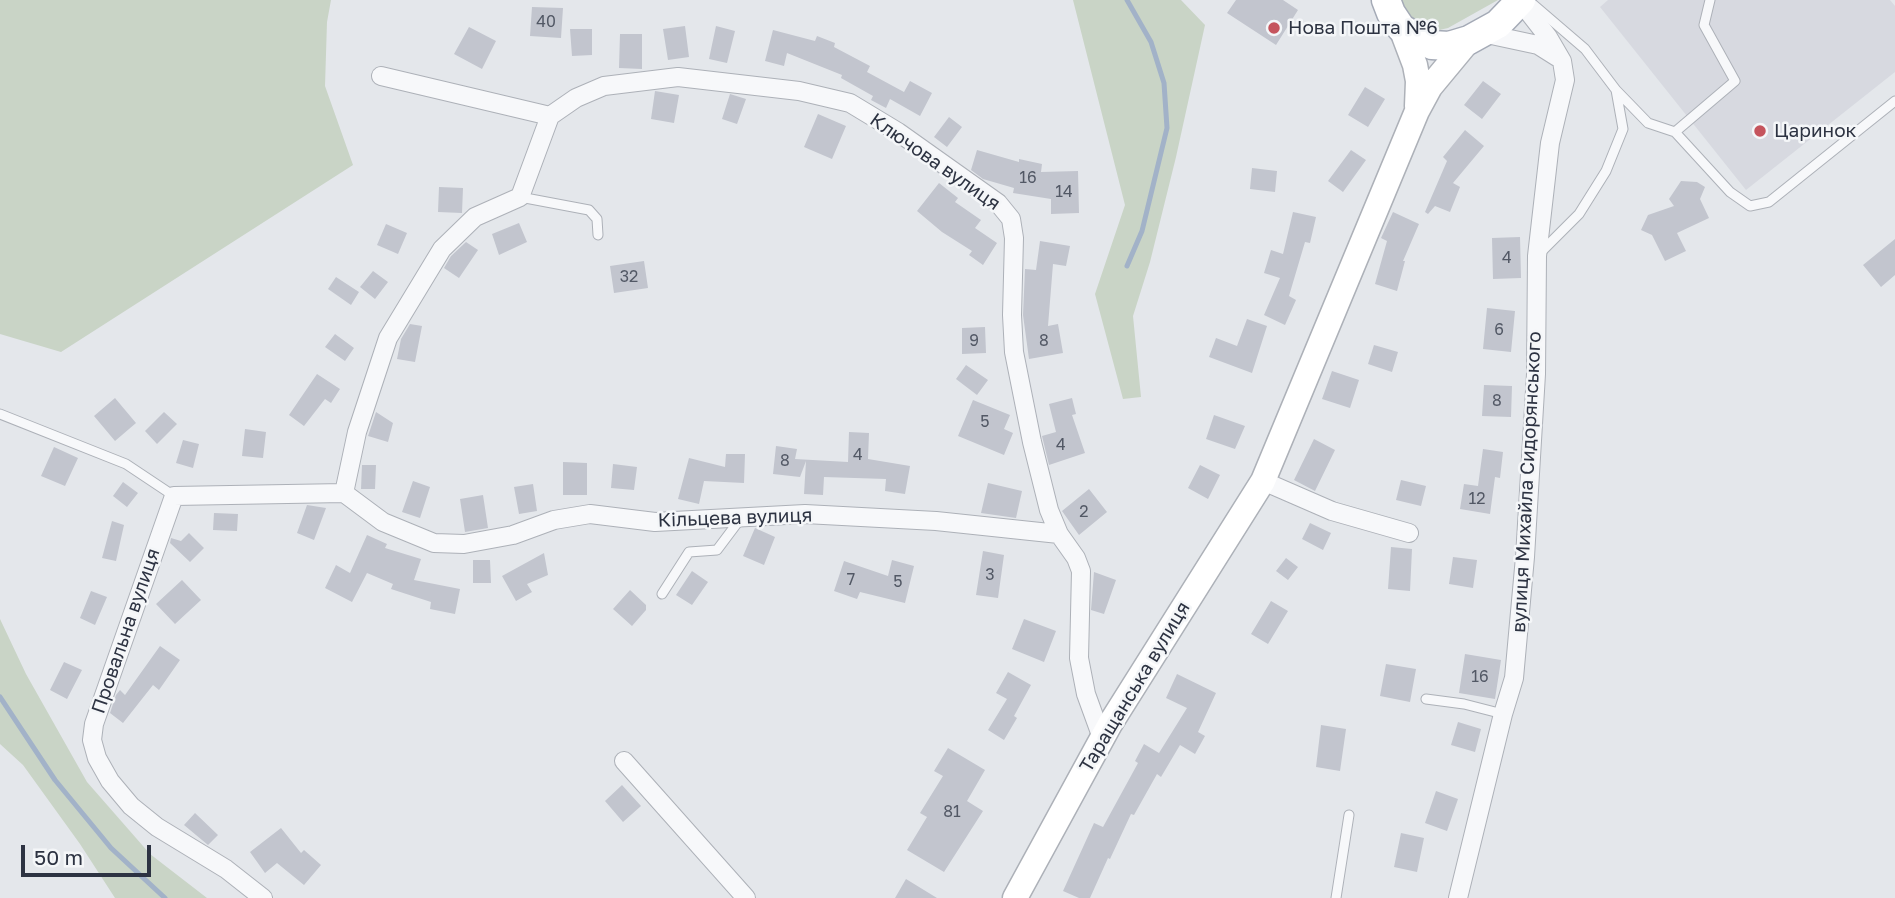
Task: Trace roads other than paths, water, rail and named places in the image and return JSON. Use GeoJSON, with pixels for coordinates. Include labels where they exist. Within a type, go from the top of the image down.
{"type":"FeatureCollection","features":[{"type":"Feature","properties":{"kind":"main road"},"geometry":{"type":"LineString","coordinates":[[1388,10],[1416,38],[1433,45],[1449,46],[1476,37],[1498,24],[1523,0]]}},
{"type":"Feature","properties":{"kind":"main road","name":"Таращанська вулиця"},"geometry":{"type":"LineString","coordinates":[[1388,10],[1410,48],[1418,81],[1417,111]]}},
{"type":"Feature","properties":{"kind":"main road","name":"Таращанська вулиця"},"geometry":{"type":"LineString","coordinates":[[1015,898],[1102,738],[1263,481],[1417,111],[1430,87],[1476,37]]}},
{"type":"Feature","properties":{"kind":"street"},"geometry":{"type":"LineString","coordinates":[[1523,0],[1563,61]]}},
{"type":"Feature","properties":{"kind":"street"},"geometry":{"type":"LineString","coordinates":[[1476,37],[1538,45],[1563,61]]}},
{"type":"Feature","properties":{"kind":"street","name":"вулиця Михайла Сидорянського"},"geometry":{"type":"LineString","coordinates":[[1458,898],[1514,678],[1525,557],[1536,374],[1537,256],[1550,143],[1565,80],[1563,61]]}},
{"type":"Feature","properties":{"kind":"street"},"geometry":{"type":"LineString","coordinates":[[174,496],[344,493],[357,432],[388,338],[442,249],[475,217],[520,197],[550,116],[381,76]]}},
{"type":"Feature","properties":{"kind":"street","name":"Ключова вулиця"},"geometry":{"type":"LineString","coordinates":[[550,116],[576,98],[604,86],[678,77],[799,91],[849,103],[898,132],[998,204],[1011,219],[1014,238],[1014,352],[1032,443],[1049,510],[1059,534],[1076,558],[1081,571],[1079,658],[1086,694],[1102,738]]}},
{"type":"Feature","properties":{"kind":"street"},"geometry":{"type":"LineString","coordinates":[[1263,481],[1332,511],[1409,533]]}},
{"type":"Feature","properties":{"kind":"street","name":"Кільцева вулиця"},"geometry":{"type":"LineString","coordinates":[[344,493],[383,522],[434,543],[464,544],[513,535],[554,520],[590,514],[655,522],[805,514],[936,521],[1059,534]]}},
{"type":"Feature","properties":{"kind":"street","name":"Провальна вулиця"},"geometry":{"type":"LineString","coordinates":[[174,496],[94,724],[92,740],[97,758],[110,781],[131,806],[157,827],[226,869],[263,898]]}},
{"type":"Feature","properties":{"kind":"street"},"geometry":{"type":"LineString","coordinates":[[624,761],[746,898]]}},
{"type":"Feature","properties":{"kind":"lane"},"geometry":{"type":"LineString","coordinates":[[1523,0],[1585,49],[1616,90],[1648,123],[1675,132],[1730,192],[1750,206],[1769,202],[1895,102]]}},
{"type":"Feature","properties":{"kind":"lane"},"geometry":{"type":"LineString","coordinates":[[1675,132],[1735,81],[1704,25],[1710,0]]}},
{"type":"Feature","properties":{"kind":"lane"},"geometry":{"type":"LineString","coordinates":[[1537,256],[1579,214],[1606,171],[1623,129],[1616,90]]}},
{"type":"Feature","properties":{"kind":"lane"},"geometry":{"type":"LineString","coordinates":[[520,197],[589,210],[597,219],[597,235]]}},
{"type":"Feature","properties":{"kind":"lane"},"geometry":{"type":"LineString","coordinates":[[0,414],[126,464],[174,496]]}},
{"type":"Feature","properties":{"kind":"lane"},"geometry":{"type":"LineString","coordinates":[[662,594],[689,552],[717,550],[741,519]]}},
{"type":"Feature","properties":{"kind":"lane"},"geometry":{"type":"LineString","coordinates":[[1426,699],[1503,713]]}},
{"type":"Feature","properties":{"kind":"lane"},"geometry":{"type":"LineString","coordinates":[[1336,898],[1349,815]]}},
{"type":"Feature","properties":{"kind":"waterway"},"geometry":{"type":"LineString","coordinates":[[1127,0],[1151,42],[1164,83],[1167,128],[1142,231],[1127,266]]}},
{"type":"Feature","properties":{"kind":"waterway"},"geometry":{"type":"LineString","coordinates":[[0,697],[55,780],[111,848],[165,898]]}},
{"type":"Feature","properties":{"kind":"place","name":"Нова Пошта №6"},"geometry":{"type":"Point","coordinates":[1274,28]}},
{"type":"Feature","properties":{"kind":"place","name":"Царинок"},"geometry":{"type":"Point","coordinates":[1760,131]}}]}
